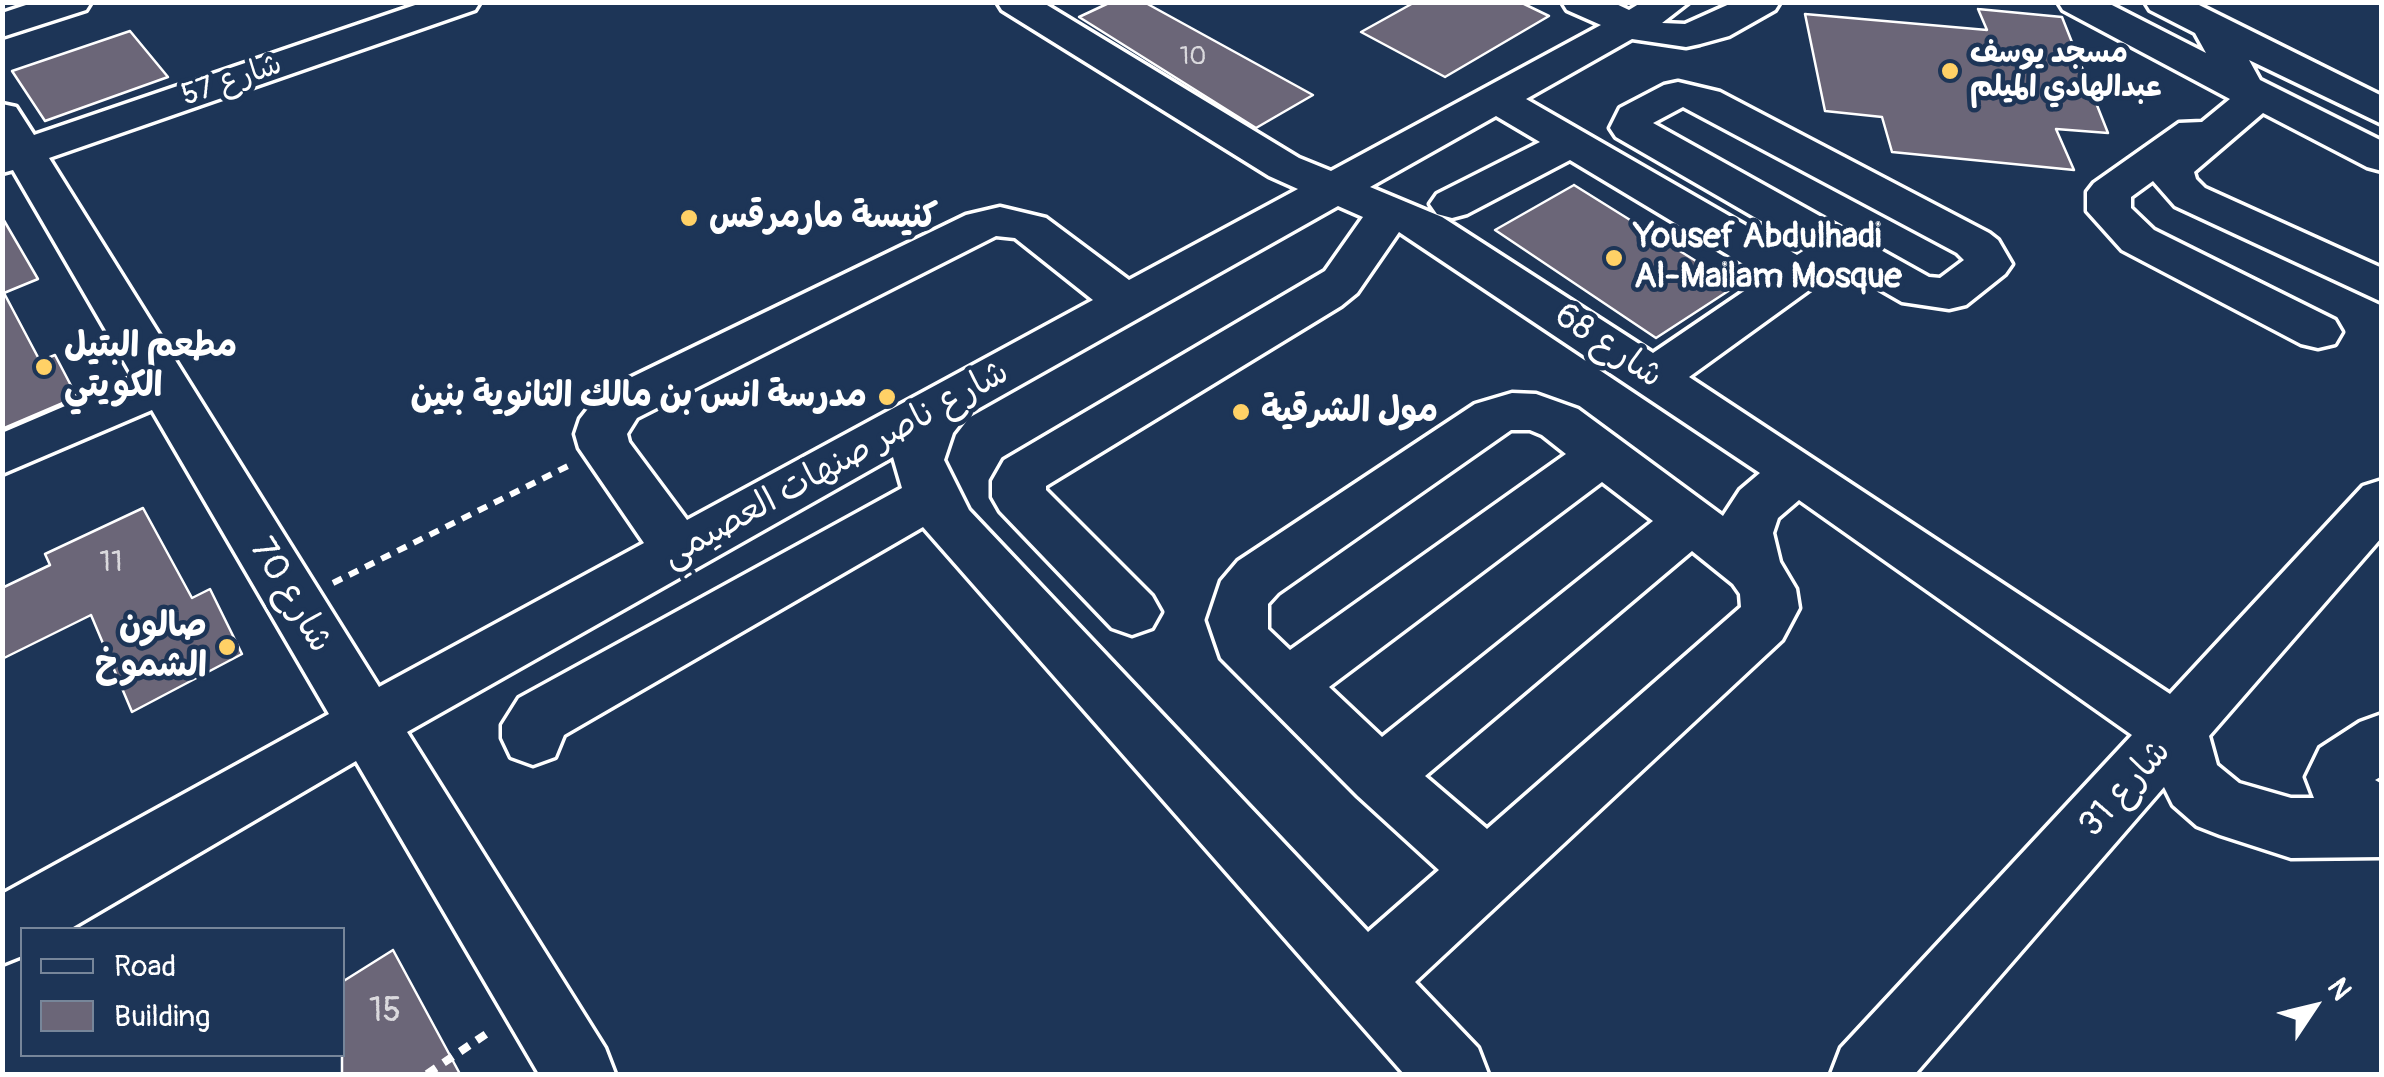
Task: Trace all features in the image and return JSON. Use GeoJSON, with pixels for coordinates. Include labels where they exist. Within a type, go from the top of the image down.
{"type":"FeatureCollection","features":[{"type":"Feature","properties":{"kind":"street"},"geometry":{"type":"LineString","coordinates":[[2,26],[73,2]]}},
{"type":"Feature","properties":{"kind":"street","name":"شارع 57"},"geometry":{"type":"LineString","coordinates":[[10,143],[462,2]]}},
{"type":"Feature","properties":{"kind":"street","name":"شارع 68"},"geometry":{"type":"LineString","coordinates":[[1015,2],[1284,167],[1438,235],[1654,377],[1778,488],[2177,732]]}},
{"type":"Feature","properties":{"kind":"street"},"geometry":{"type":"LineString","coordinates":[[1580,2],[1651,15],[1667,36],[1702,34],[1762,2]]}},
{"type":"Feature","properties":{"kind":"street"},"geometry":{"type":"LineString","coordinates":[[2076,2],[2382,158]]}},
{"type":"Feature","properties":{"kind":"street"},"geometry":{"type":"LineString","coordinates":[[2163,2],[2382,112]]}},
{"type":"Feature","properties":{"kind":"street","name":"شارع ناصر صنهات العصيمي"},"geometry":{"type":"LineString","coordinates":[[2,931],[366,724],[1651,15]]}},
{"type":"Feature","properties":{"kind":"street"},"geometry":{"type":"LineString","coordinates":[[2210,26],[2252,102],[2178,161],[2173,172],[2175,184],[2190,197],[2382,287]]}},
{"type":"Feature","properties":{"kind":"street"},"geometry":{"type":"LineString","coordinates":[[2292,33],[2363,62],[2334,89]]}},
{"type":"Feature","properties":{"kind":"street"},"geometry":{"type":"LineString","coordinates":[[2249,92],[2109,192],[2109,211],[2138,240],[2318,332]]}},
{"type":"Feature","properties":{"kind":"street"},"geometry":{"type":"LineString","coordinates":[[1670,96],[1698,96],[1973,243],[1989,264],[1956,290],[1940,296],[1919,291],[1840,246],[1636,134],[1630,122],[1670,96]]}},
{"type":"Feature","properties":{"kind":"street"},"geometry":{"type":"LineString","coordinates":[[1498,100],[1798,276]]}},
{"type":"Feature","properties":{"kind":"street","name":"شارع 70"},"geometry":{"type":"LineString","coordinates":[[10,143],[164,384],[579,1074]]}},
{"type":"Feature","properties":{"kind":"street"},"geometry":{"type":"LineString","coordinates":[[1452,204],[1571,143]]}},
{"type":"Feature","properties":{"kind":"street"},"geometry":{"type":"LineString","coordinates":[[1132,612],[1019,496],[1023,474],[1324,295],[1341,282],[1372,234],[1392,213]]}},
{"type":"Feature","properties":{"kind":"street"},"geometry":{"type":"LineString","coordinates":[[680,551],[605,448],[602,434],[606,419],[620,405],[982,225],[1000,221],[1030,228],[1129,304]]}},
{"type":"Feature","properties":{"kind":"street"},"geometry":{"type":"LineString","coordinates":[[1654,377],[1840,246]]}},
{"type":"Feature","properties":{"kind":"street"},"geometry":{"type":"LineString","coordinates":[[2,455],[164,384]]}},
{"type":"Feature","properties":{"kind":"street"},"geometry":{"type":"LineString","coordinates":[[949,403],[929,426],[918,460],[932,496],[950,525],[1452,1074]]}},
{"type":"Feature","properties":{"kind":"street"},"geometry":{"type":"LineString","coordinates":[[1367,979],[1762,622],[1770,608],[1768,589],[1753,568],[1560,422],[1536,412],[1512,411],[1493,417],[1258,577],[1241,598],[1237,620],[1242,642],[1380,776],[1486,870]]}},
{"type":"Feature","properties":{"kind":"street"},"geometry":{"type":"LineString","coordinates":[[1287,685],[1603,454]]}},
{"type":"Feature","properties":{"kind":"street"},"geometry":{"type":"LineString","coordinates":[[1380,776],[1680,511],[1716,511],[1778,488]]}},
{"type":"Feature","properties":{"kind":"street"},"geometry":{"type":"LineString","coordinates":[[1753,568],[1746,533],[1778,488]]}},
{"type":"Feature","properties":{"kind":"street"},"geometry":{"type":"LineString","coordinates":[[533,738],[533,725],[540,717],[932,496]]}},
{"type":"Feature","properties":{"kind":"street","name":"شارع 31"},"geometry":{"type":"LineString","coordinates":[[1867,1074],[2382,500]]}},
{"type":"Feature","properties":{"kind":"street"},"geometry":{"type":"LineString","coordinates":[[2177,732],[2194,785],[2220,806],[2291,828],[2382,827]]}},
{"type":"Feature","properties":{"kind":"street"},"geometry":{"type":"LineString","coordinates":[[2382,741],[2342,768],[2338,777],[2341,788],[2352,800],[2382,819]]}},
{"type":"Feature","properties":{"kind":"path"},"geometry":{"type":"LineString","coordinates":[[294,603],[605,448]]}},
{"type":"Feature","properties":{"kind":"path"},"geometry":{"type":"LineString","coordinates":[[428,1074],[534,1000]]}},
{"type":"Feature","properties":{"kind":"building"},"geometry":{"type":"Polygon","coordinates":[[[1111,2],[1144,2],[1313,95],[1256,128],[1079,17],[1111,2]]]}},
{"type":"Feature","properties":{"kind":"building"},"geometry":{"type":"Polygon","coordinates":[[[1415,2],[1520,2],[1549,16],[1445,77],[1361,32],[1415,2]]]}},
{"type":"Feature","properties":{"kind":"building","name":"مسجد يوسف عبدالهادي الميلم"},"geometry":{"type":"Polygon","coordinates":[[[1978,9],[2062,17],[2108,133],[2056,129],[2074,170],[1892,152],[1882,117],[1825,111],[1805,14],[1987,30],[1978,9]]]}},
{"type":"Feature","properties":{"kind":"building"},"geometry":{"type":"Polygon","coordinates":[[[130,31],[168,77],[45,121],[12,71],[130,31]]]}},
{"type":"Feature","properties":{"kind":"building","name":"Yousef Abdulhadi Al-Mailam Mosque"},"geometry":{"type":"Polygon","coordinates":[[[1574,185],[1736,286],[1656,338],[1495,230],[1574,185]]]}},
{"type":"Feature","properties":{"kind":"building"},"geometry":{"type":"Polygon","coordinates":[[[2,217],[38,279],[4,293],[40,361],[55,355],[77,397],[2,429],[2,217]]]}},
{"type":"Feature","properties":{"kind":"building"},"geometry":{"type":"Polygon","coordinates":[[[143,508],[192,598],[210,589],[242,654],[132,712],[91,615],[2,659],[2,588],[50,565],[45,554],[143,508]]]}},
{"type":"Feature","properties":{"kind":"building"},"geometry":{"type":"Polygon","coordinates":[[[393,950],[460,1074],[342,1074],[345,980],[393,950]]]}},
{"type":"Feature","properties":{"kind":"place","name":"مسجد يوسف عبدالهادي الميلم"},"geometry":{"type":"Point","coordinates":[1950,71]}},
{"type":"Feature","properties":{"kind":"place","name":"كنيسة مارمرقس"},"geometry":{"type":"Point","coordinates":[689,218]}},
{"type":"Feature","properties":{"kind":"place","name":"Yousef Abdulhadi Al-Mailam Mosque"},"geometry":{"type":"Point","coordinates":[1614,258]}},
{"type":"Feature","properties":{"kind":"place","name":"مطعم البتيل الكويتي"},"geometry":{"type":"Point","coordinates":[44,367]}},
{"type":"Feature","properties":{"kind":"place","name":"مدرسة انس بن مالك الثانوية بنين"},"geometry":{"type":"Point","coordinates":[887,397]}},
{"type":"Feature","properties":{"kind":"place","name":"مول الشرقية"},"geometry":{"type":"Point","coordinates":[1241,412]}},
{"type":"Feature","properties":{"kind":"place","name":"صالون الشموخ"},"geometry":{"type":"Point","coordinates":[227,647]}}]}
